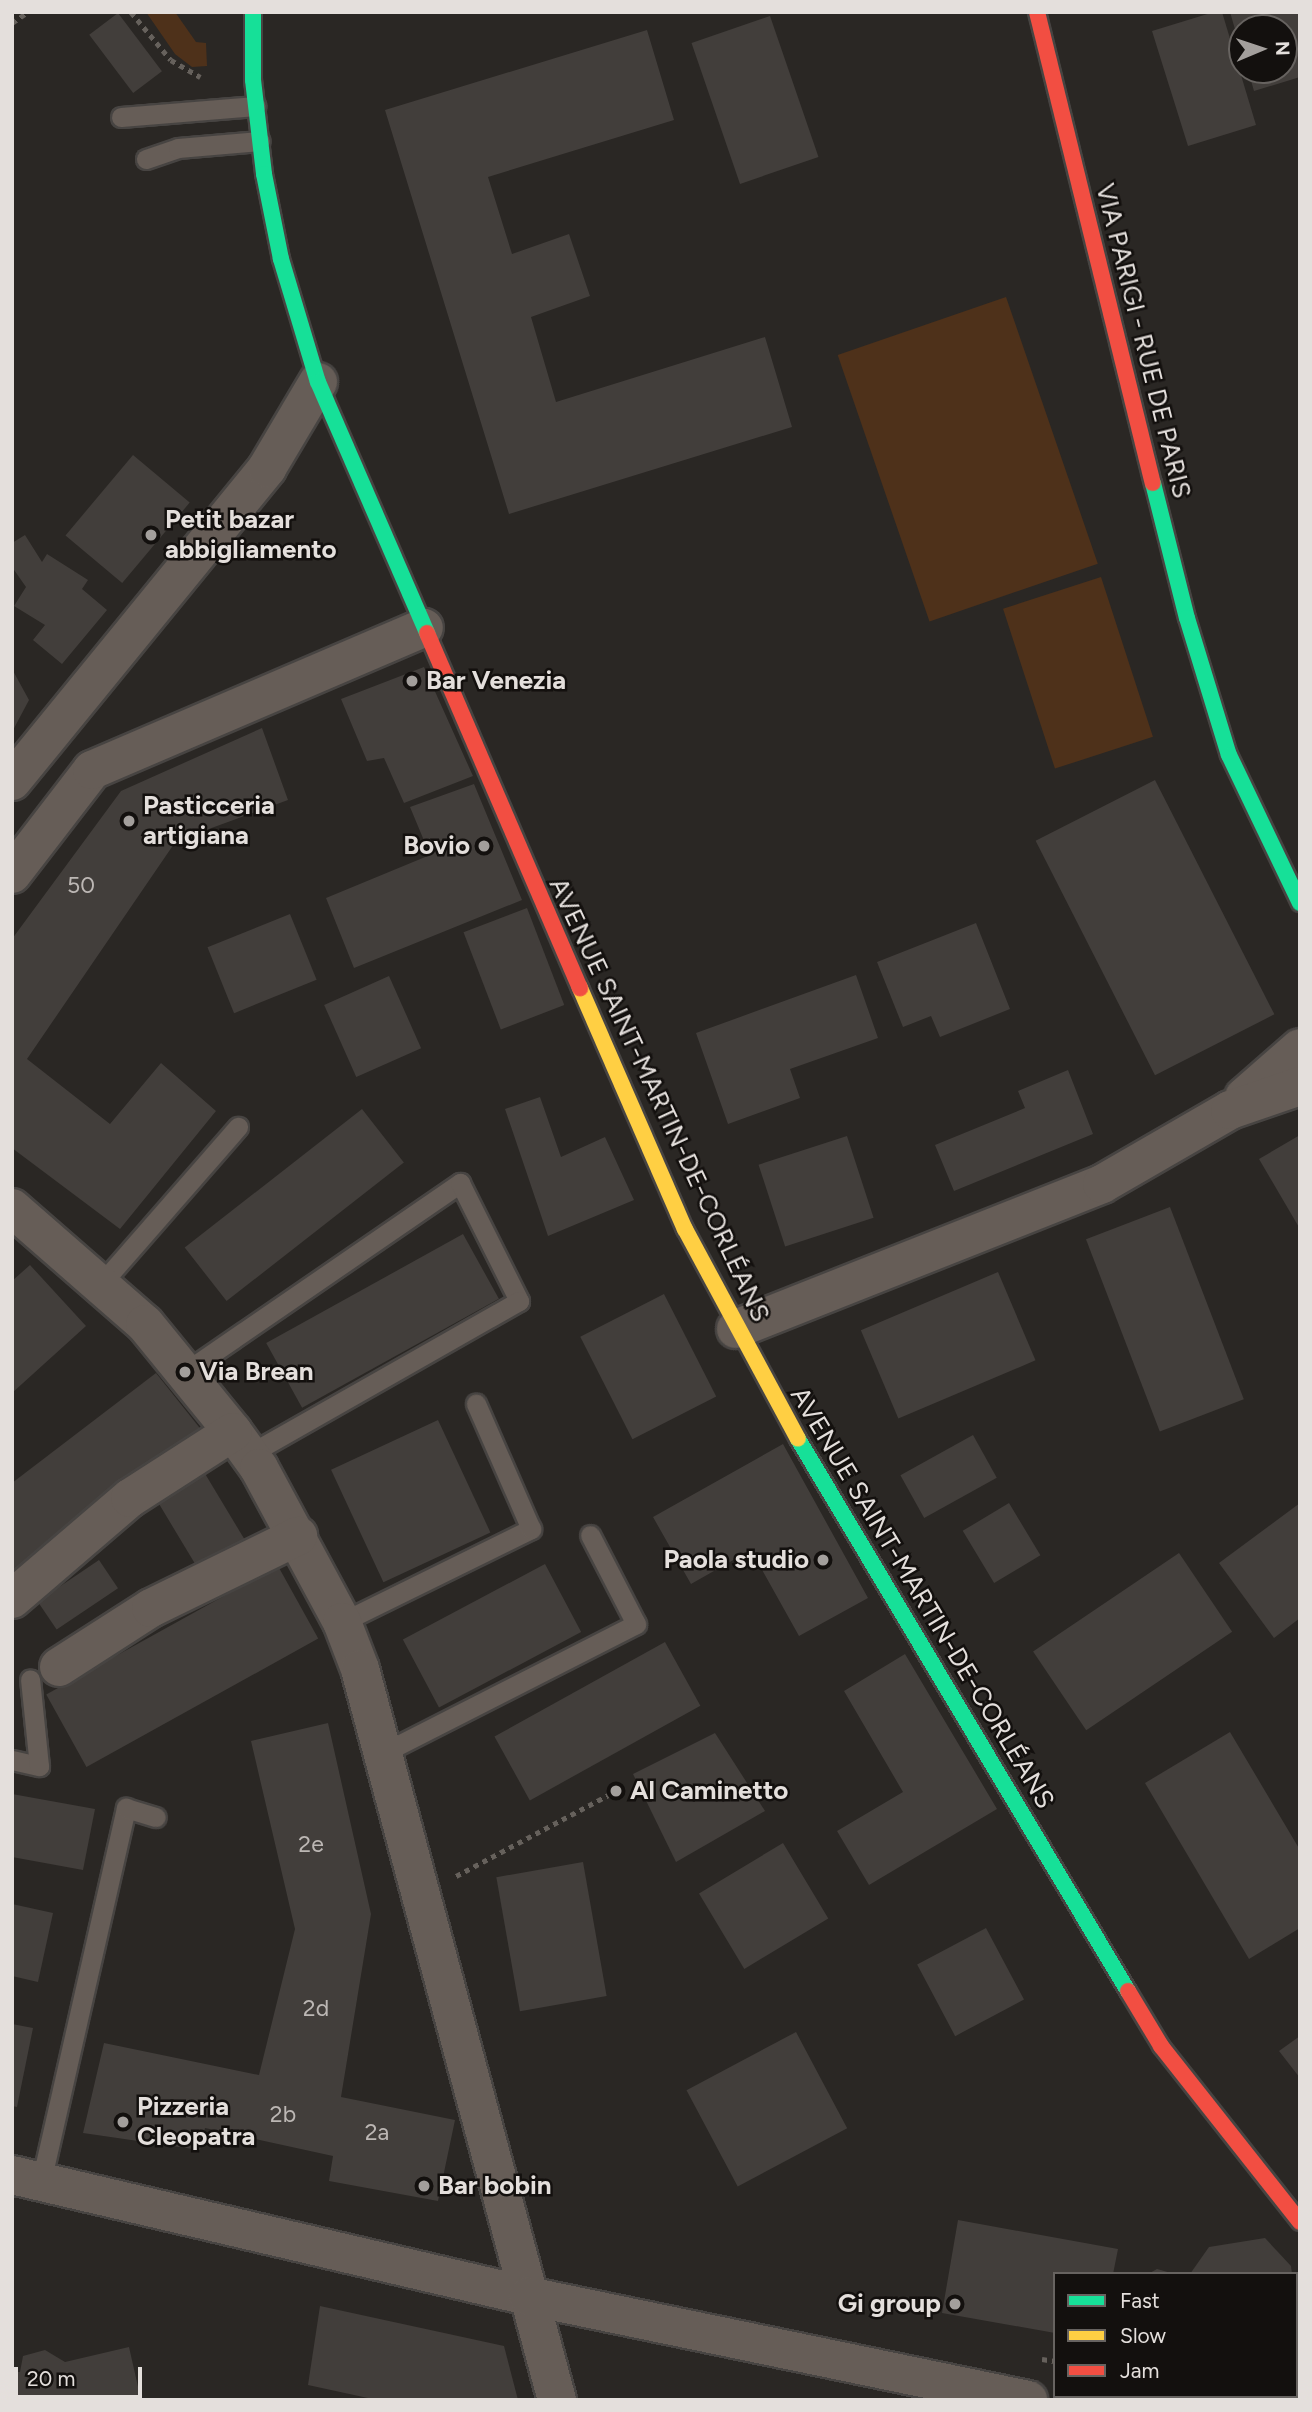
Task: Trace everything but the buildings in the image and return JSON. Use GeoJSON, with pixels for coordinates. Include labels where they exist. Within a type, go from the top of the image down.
{"type":"FeatureCollection","features":[{"type":"Feature","properties":{"kind":"street","name":"AVENUE SAINT-MARTIN-DE-CORLÉANS"},"geometry":{"type":"LineString","coordinates":[[253,12],[253,80],[260,141],[281,259],[318,382],[596,1030],[685,1229],[736,1329],[1161,2046],[1300,2222]]}},
{"type":"Feature","properties":{"kind":"street","name":"VIA PARIGI - RUE DE PARIS"},"geometry":{"type":"LineString","coordinates":[[1037,12],[1153,489],[1228,755],[1300,903]]}},
{"type":"Feature","properties":{"kind":"street"},"geometry":{"type":"LineString","coordinates":[[12,781],[267,468],[318,382]]}},
{"type":"Feature","properties":{"kind":"street"},"geometry":{"type":"LineString","coordinates":[[12,874],[92,770],[424,628]]}},
{"type":"Feature","properties":{"kind":"street","name":"VIA PARIGI - RUE DE PARIS"},"geometry":{"type":"LineString","coordinates":[[1208,680],[1242,736]]}},
{"type":"Feature","properties":{"kind":"street"},"geometry":{"type":"LineString","coordinates":[[1230,1110],[1300,1048]]}},
{"type":"Feature","properties":{"kind":"street"},"geometry":{"type":"LineString","coordinates":[[736,1329],[1101,1184],[1230,1110],[1300,1086]]}},
{"type":"Feature","properties":{"kind":"street"},"geometry":{"type":"LineString","coordinates":[[12,1208],[145,1324],[241,1443],[299,1536],[342,1622],[360,1669],[486,2122],[528,2296],[557,2400]]}},
{"type":"Feature","properties":{"kind":"street"},"geometry":{"type":"LineString","coordinates":[[12,1599],[130,1498],[241,1443]]}},
{"type":"Feature","properties":{"kind":"street"},"geometry":{"type":"LineString","coordinates":[[45,1673],[151,1608],[299,1536]]}},
{"type":"Feature","properties":{"kind":"street"},"geometry":{"type":"LineString","coordinates":[[26,2179],[528,2296],[1028,2400]]}},
{"type":"Feature","properties":{"kind":"lane"},"geometry":{"type":"LineString","coordinates":[[121,117],[256,106]]}},
{"type":"Feature","properties":{"kind":"lane"},"geometry":{"type":"LineString","coordinates":[[146,159],[178,148],[260,141]]}},
{"type":"Feature","properties":{"kind":"lane"},"geometry":{"type":"LineString","coordinates":[[100,1285],[238,1127]]}},
{"type":"Feature","properties":{"kind":"lane"},"geometry":{"type":"LineString","coordinates":[[185,1373],[460,1183],[519,1301],[241,1443]]}},
{"type":"Feature","properties":{"kind":"lane"},"geometry":{"type":"LineString","coordinates":[[342,1622],[531,1529],[476,1404]]}},
{"type":"Feature","properties":{"kind":"lane"},"geometry":{"type":"LineString","coordinates":[[383,1753],[636,1624],[590,1535]]}},
{"type":"Feature","properties":{"kind":"lane"},"geometry":{"type":"LineString","coordinates":[[12,1760],[39,1766],[45,1673]]}},
{"type":"Feature","properties":{"kind":"lane"},"geometry":{"type":"LineString","coordinates":[[26,2179],[126,1808],[156,1817]]}},
{"type":"Feature","properties":{"kind":"path"},"geometry":{"type":"LineString","coordinates":[[12,23],[28,12]]}},
{"type":"Feature","properties":{"kind":"path"},"geometry":{"type":"LineString","coordinates":[[131,12],[181,68],[207,80],[253,80]]}},
{"type":"Feature","properties":{"kind":"path"},"geometry":{"type":"LineString","coordinates":[[421,1895],[616,1791]]}},
{"type":"Feature","properties":{"kind":"shaded area"},"geometry":{"type":"Polygon","coordinates":[[[146,12],[175,12],[196,42],[206,43],[207,66],[192,67],[175,54],[146,12]]]}},
{"type":"Feature","properties":{"kind":"shaded area"},"geometry":{"type":"Polygon","coordinates":[[[1006,297],[1098,564],[930,622],[838,355],[1006,297]]]}},
{"type":"Feature","properties":{"kind":"shaded area"},"geometry":{"type":"Polygon","coordinates":[[[1101,577],[1153,737],[1055,769],[1003,609],[1101,577]]]}},
{"type":"Feature","properties":{"kind":"traffic: fast"},"geometry":{"type":"LineString","coordinates":[[253,12],[253,80],[264,174],[281,259],[318,382],[427,633]]}},
{"type":"Feature","properties":{"kind":"traffic: fast"},"geometry":{"type":"LineString","coordinates":[[1153,483],[1187,618],[1229,755],[1300,903]]}},
{"type":"Feature","properties":{"kind":"traffic: fast"},"geometry":{"type":"LineString","coordinates":[[798,1439],[1128,1991]]}},
{"type":"Feature","properties":{"kind":"traffic: slow"},"geometry":{"type":"LineString","coordinates":[[580,988],[685,1229],[798,1439]]}},
{"type":"Feature","properties":{"kind":"traffic: jam"},"geometry":{"type":"LineString","coordinates":[[1037,12],[1153,483]]}},
{"type":"Feature","properties":{"kind":"traffic: jam"},"geometry":{"type":"LineString","coordinates":[[427,633],[580,988]]}},
{"type":"Feature","properties":{"kind":"traffic: jam"},"geometry":{"type":"LineString","coordinates":[[1128,1991],[1161,2046],[1300,2222]]}},
{"type":"Feature","properties":{"kind":"place","name":"Petit bazar abbigliamento"},"geometry":{"type":"Point","coordinates":[151,535]}},
{"type":"Feature","properties":{"kind":"place","name":"Bar Venezia"},"geometry":{"type":"Point","coordinates":[412,681]}},
{"type":"Feature","properties":{"kind":"place","name":"Pasticceria artigiana"},"geometry":{"type":"Point","coordinates":[129,821]}},
{"type":"Feature","properties":{"kind":"place","name":"Bovio"},"geometry":{"type":"Point","coordinates":[484,846]}},
{"type":"Feature","properties":{"kind":"place","name":"Via Brean"},"geometry":{"type":"Point","coordinates":[185,1372]}},
{"type":"Feature","properties":{"kind":"place","name":"Paola studio"},"geometry":{"type":"Point","coordinates":[823,1560]}},
{"type":"Feature","properties":{"kind":"place","name":"Al Caminetto"},"geometry":{"type":"Point","coordinates":[616,1791]}},
{"type":"Feature","properties":{"kind":"place","name":"Pizzeria Cleopatra"},"geometry":{"type":"Point","coordinates":[123,2122]}},
{"type":"Feature","properties":{"kind":"place","name":"Bar bobin"},"geometry":{"type":"Point","coordinates":[424,2186]}},
{"type":"Feature","properties":{"kind":"place","name":"Gi group"},"geometry":{"type":"Point","coordinates":[955,2304]}}]}
